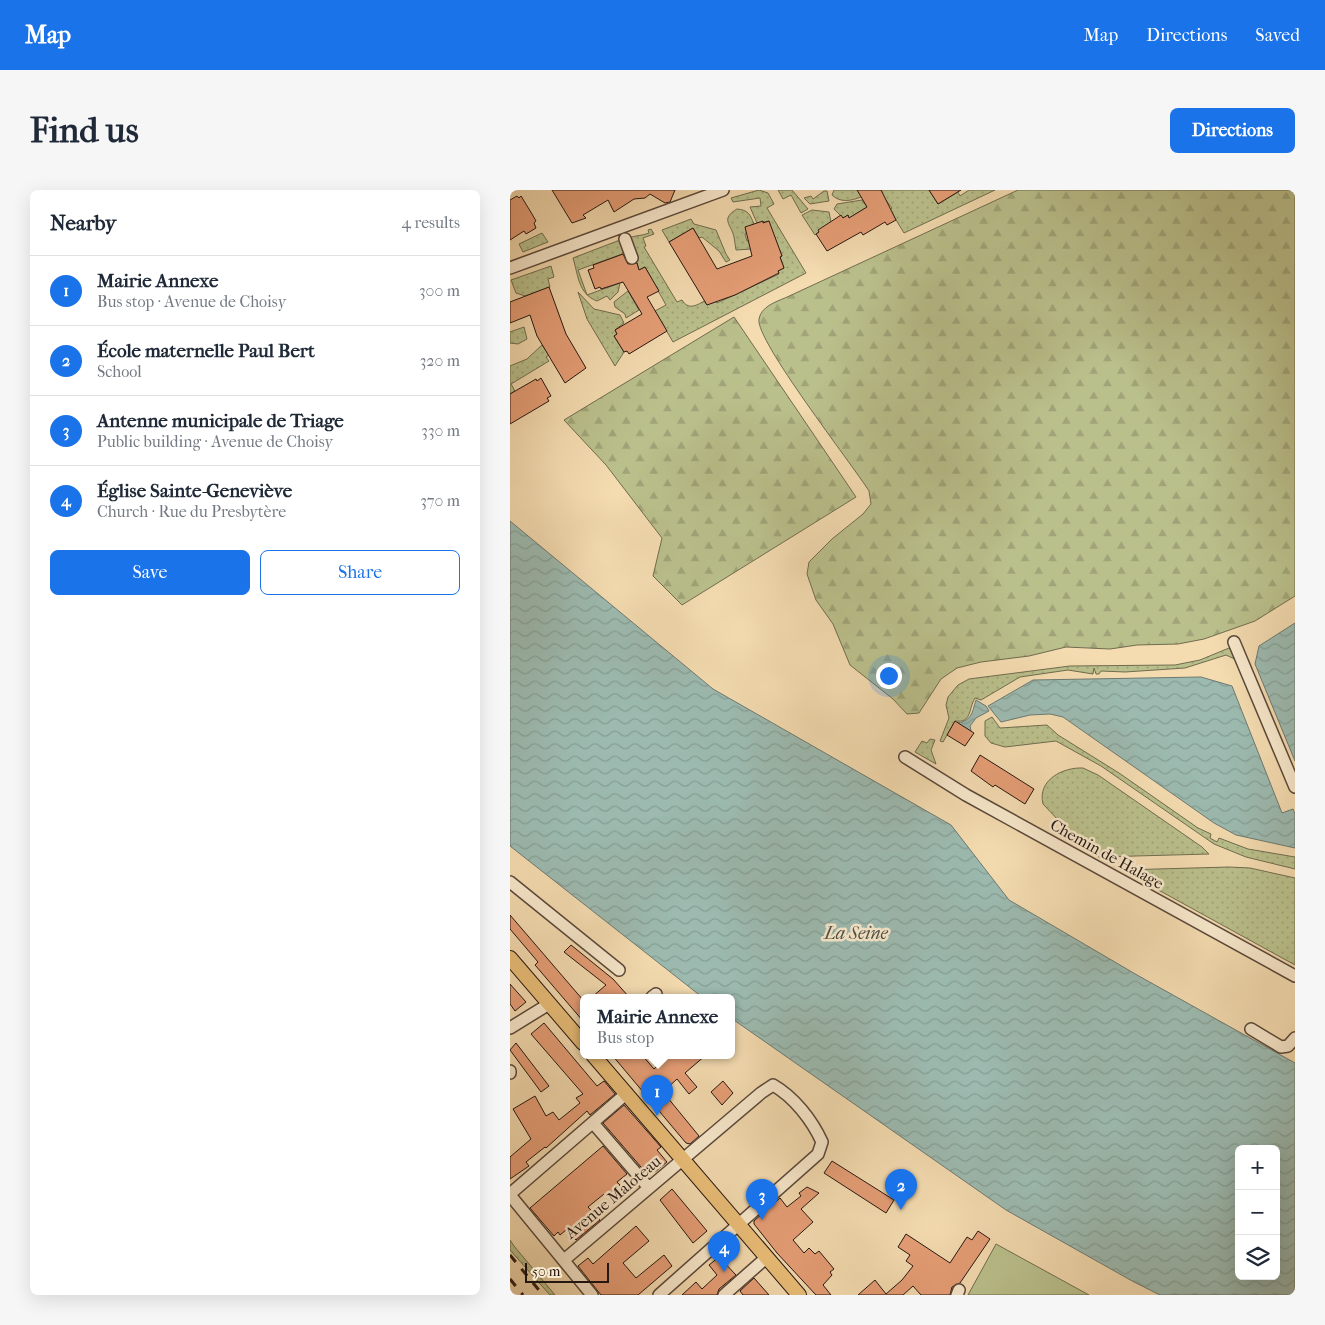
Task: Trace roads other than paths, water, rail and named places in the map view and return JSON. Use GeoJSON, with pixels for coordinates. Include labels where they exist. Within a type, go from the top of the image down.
{"type":"FeatureCollection","features":[{"type":"Feature","properties":{"kind":"main road"},"geometry":{"type":"LineString","coordinates":[[510,958],[580,1040]]}},
{"type":"Feature","properties":{"kind":"main road"},"geometry":{"type":"LineString","coordinates":[[597,1059],[799,1295]]}},
{"type":"Feature","properties":{"kind":"street"},"geometry":{"type":"LineString","coordinates":[[510,268],[723,190]]}},
{"type":"Feature","properties":{"kind":"street"},"geometry":{"type":"LineString","coordinates":[[625,239],[632,258]]}},
{"type":"Feature","properties":{"kind":"street"},"geometry":{"type":"LineString","coordinates":[[1234,642],[1295,787]]}},
{"type":"Feature","properties":{"kind":"street","name":"Chemin de Halage"},"geometry":{"type":"LineString","coordinates":[[905,758],[966,795],[1295,976]]}},
{"type":"Feature","properties":{"kind":"street"},"geometry":{"type":"LineString","coordinates":[[510,882],[618,970]]}},
{"type":"Feature","properties":{"kind":"street"},"geometry":{"type":"LineString","coordinates":[[510,1028],[549,1004]]}},
{"type":"Feature","properties":{"kind":"street"},"geometry":{"type":"LineString","coordinates":[[1251,1029],[1281,1047],[1288,1046],[1295,1038]]}},
{"type":"Feature","properties":{"kind":"street","name":"Avenue Maloteau"},"geometry":{"type":"LineString","coordinates":[[564,1260],[683,1158],[773,1085],[787,1093],[816,1129],[822,1142],[818,1154],[740,1225]]}},
{"type":"Feature","properties":{"kind":"street"},"geometry":{"type":"LineString","coordinates":[[592,1295],[510,1195],[627,1093]]}},
{"type":"Feature","properties":{"kind":"street"},"geometry":{"type":"LineString","coordinates":[[593,1122],[648,1188]]}},
{"type":"Feature","properties":{"kind":"street"},"geometry":{"type":"LineString","coordinates":[[659,1295],[740,1225]]}},
{"type":"Feature","properties":{"kind":"street"},"geometry":{"type":"LineString","coordinates":[[728,1294],[767,1257]]}},
{"type":"Feature","properties":{"kind":"water","name":"La Seine"},"geometry":{"type":"Polygon","coordinates":[[[510,521],[713,689],[951,825],[1009,900],[1137,975],[1295,1063],[1295,1295],[1160,1295],[1134,1282],[1006,1210],[735,1021],[735,994],[698,994],[510,846],[510,521]]]}},
{"type":"Feature","properties":{"kind":"water"},"geometry":{"type":"Polygon","coordinates":[[[1295,623],[1295,761],[1255,664],[1259,646],[1295,623]]]}},
{"type":"Feature","properties":{"kind":"water"},"geometry":{"type":"Polygon","coordinates":[[[1201,677],[1232,686],[1282,813],[1293,809],[1295,814],[1295,848],[1236,835],[1214,823],[1063,717],[1050,714],[1030,715],[1001,722],[988,706],[1033,680],[1201,677]]]}},
{"type":"Feature","properties":{"kind":"water"},"geometry":{"type":"Polygon","coordinates":[[[976,700],[986,706],[989,711],[976,718],[970,726],[971,731],[958,723],[969,718],[976,700]]]}},
{"type":"Feature","properties":{"kind":"railway"},"geometry":{"type":"LineString","coordinates":[[510,1255],[543,1295]]}},
{"type":"Feature","properties":{"kind":"railway"},"geometry":{"type":"LineString","coordinates":[[510,1279],[523,1295]]}},
{"type":"Feature","properties":{"kind":"place","name":"Mairie Annexe"},"geometry":{"type":"Point","coordinates":[657,1116]}},
{"type":"Feature","properties":{"kind":"place","name":"École maternelle Paul Bert"},"geometry":{"type":"Point","coordinates":[901,1210]}},
{"type":"Feature","properties":{"kind":"place","name":"Antenne municipale de Triage"},"geometry":{"type":"Point","coordinates":[762,1220]}},
{"type":"Feature","properties":{"kind":"place","name":"Église Sainte-Geneviève"},"geometry":{"type":"Point","coordinates":[724,1272]}}]}
